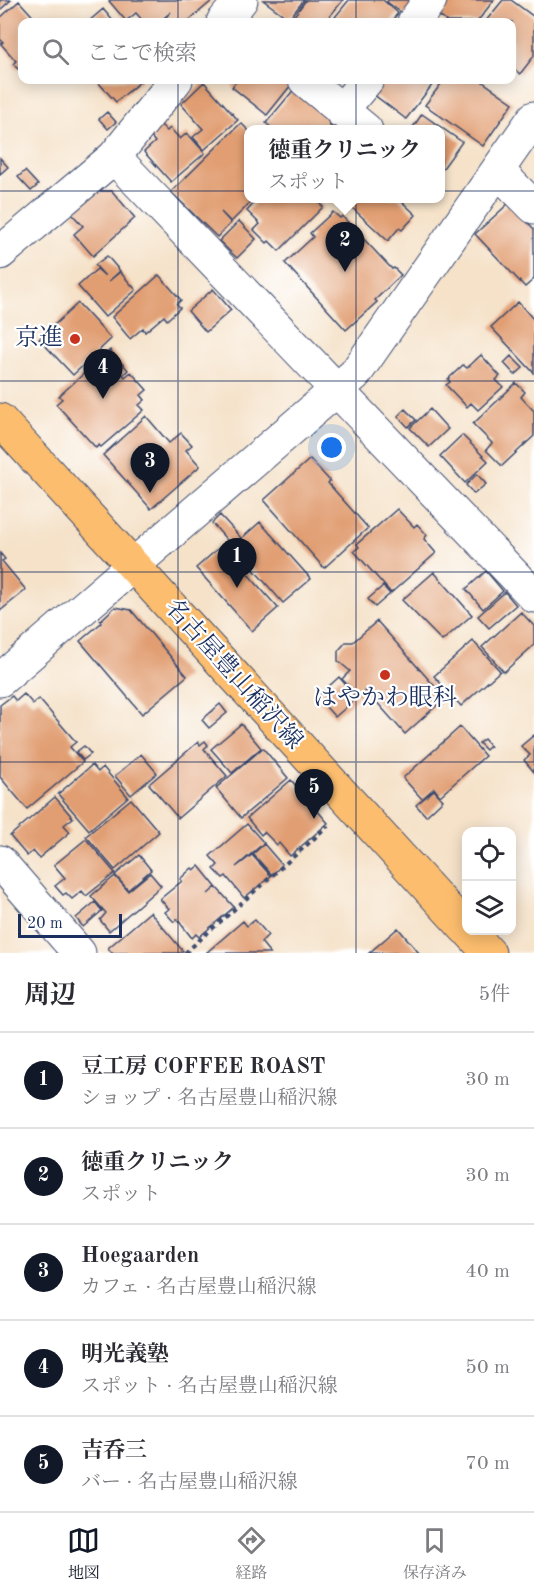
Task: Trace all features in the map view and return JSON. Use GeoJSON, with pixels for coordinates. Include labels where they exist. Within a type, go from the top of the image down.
{"type":"FeatureCollection","features":[{"type":"Feature","properties":{"kind":"main road","name":"名古屋豊山稲沢線"},"geometry":{"type":"LineString","coordinates":[[0,420],[462,925]]}},
{"type":"Feature","properties":{"kind":"main road","name":"名古屋豊山稲沢線"},"geometry":{"type":"LineString","coordinates":[[472,935],[489,953]]}},
{"type":"Feature","properties":{"kind":"street"},"geometry":{"type":"LineString","coordinates":[[417,18],[430,0]]}},
{"type":"Feature","properties":{"kind":"street"},"geometry":{"type":"LineString","coordinates":[[0,253],[114,157],[173,84]]}},
{"type":"Feature","properties":{"kind":"street"},"geometry":{"type":"LineString","coordinates":[[310,84],[352,119],[365,84]]}},
{"type":"Feature","properties":{"kind":"street"},"geometry":{"type":"LineString","coordinates":[[0,680],[355,374],[534,118]]}},
{"type":"Feature","properties":{"kind":"street"},"geometry":{"type":"LineString","coordinates":[[114,157],[534,596]]}},
{"type":"Feature","properties":{"kind":"street"},"geometry":{"type":"LineString","coordinates":[[498,171],[534,207]]}},
{"type":"Feature","properties":{"kind":"street"},"geometry":{"type":"LineString","coordinates":[[0,862],[79,953]]}},
{"type":"Feature","properties":{"kind":"path"},"geometry":{"type":"LineString","coordinates":[[185,953],[352,805]]}},
{"type":"Feature","properties":{"kind":"building"},"geometry":{"type":"Polygon","coordinates":[[[0,0],[11,0],[0,10],[0,0]]]}},
{"type":"Feature","properties":{"kind":"building"},"geometry":{"type":"Polygon","coordinates":[[[213,0],[192,18],[165,18],[171,12],[164,18],[140,18],[136,13],[130,18],[123,18],[109,1],[213,0]]]}},
{"type":"Feature","properties":{"kind":"building"},"geometry":{"type":"Polygon","coordinates":[[[263,0],[304,0],[288,18],[263,0]]]}},
{"type":"Feature","properties":{"kind":"building"},"geometry":{"type":"Polygon","coordinates":[[[306,0],[343,0],[328,18],[292,18],[306,0]]]}},
{"type":"Feature","properties":{"kind":"building"},"geometry":{"type":"Polygon","coordinates":[[[349,0],[383,0],[398,13],[394,18],[335,17],[349,0]]]}},
{"type":"Feature","properties":{"kind":"building"},"geometry":{"type":"Polygon","coordinates":[[[388,0],[419,0],[406,16],[387,2],[388,0]]]}},
{"type":"Feature","properties":{"kind":"building"},"geometry":{"type":"Polygon","coordinates":[[[441,0],[494,0],[480,18],[442,18],[433,11],[441,0]]]}},
{"type":"Feature","properties":{"kind":"building"},"geometry":{"type":"Polygon","coordinates":[[[503,0],[511,0],[534,17],[534,56],[520,74],[516,70],[516,18],[488,18],[503,0]]]}},
{"type":"Feature","properties":{"kind":"building"},"geometry":{"type":"Polygon","coordinates":[[[19,1],[34,18],[18,18],[18,69],[13,64],[16,61],[1,44],[3,42],[0,39],[0,18],[19,1]]]}},
{"type":"Feature","properties":{"kind":"building"},"geometry":{"type":"Polygon","coordinates":[[[103,9],[111,18],[93,18],[103,9]]]}},
{"type":"Feature","properties":{"kind":"building"},"geometry":{"type":"Polygon","coordinates":[[[100,84],[137,84],[116,102],[100,84]]]}},
{"type":"Feature","properties":{"kind":"building"},"geometry":{"type":"Polygon","coordinates":[[[202,84],[206,84],[238,120],[204,150],[193,137],[203,129],[181,104],[202,84]]]}},
{"type":"Feature","properties":{"kind":"building"},"geometry":{"type":"Polygon","coordinates":[[[234,84],[291,85],[267,115],[232,87],[234,84]]]}},
{"type":"Feature","properties":{"kind":"building"},"geometry":{"type":"Polygon","coordinates":[[[375,84],[433,84],[406,119],[369,91],[375,84]]]}},
{"type":"Feature","properties":{"kind":"building"},"geometry":{"type":"Polygon","coordinates":[[[441,84],[486,84],[513,103],[483,146],[425,105],[441,84]]]}},
{"type":"Feature","properties":{"kind":"building"},"geometry":{"type":"Polygon","coordinates":[[[296,87],[334,118],[329,125],[268,125],[266,123],[296,87]]]}},
{"type":"Feature","properties":{"kind":"building"},"geometry":{"type":"Polygon","coordinates":[[[107,112],[116,122],[108,129],[99,119],[107,112]]]}},
{"type":"Feature","properties":{"kind":"building"},"geometry":{"type":"Polygon","coordinates":[[[422,114],[438,125],[414,125],[422,114]]]}},
{"type":"Feature","properties":{"kind":"building"},"geometry":{"type":"Polygon","coordinates":[[[159,123],[167,131],[170,128],[180,139],[187,133],[205,153],[171,182],[144,152],[155,142],[148,133],[159,123]]]}},
{"type":"Feature","properties":{"kind":"building"},"geometry":{"type":"Polygon","coordinates":[[[241,123],[244,126],[244,203],[250,203],[231,222],[221,212],[231,223],[217,237],[171,192],[241,123]]]}},
{"type":"Feature","properties":{"kind":"building"},"geometry":{"type":"Polygon","coordinates":[[[445,130],[462,142],[445,165],[445,130]]]}},
{"type":"Feature","properties":{"kind":"building"},"geometry":{"type":"Polygon","coordinates":[[[0,158],[8,167],[0,174],[0,158]]]}},
{"type":"Feature","properties":{"kind":"building"},"geometry":{"type":"Polygon","coordinates":[[[25,171],[38,185],[31,191],[18,177],[25,171]]]}},
{"type":"Feature","properties":{"kind":"building"},"geometry":{"type":"Polygon","coordinates":[[[97,191],[112,191],[135,218],[93,256],[74,234],[83,226],[72,214],[97,191]]]}},
{"type":"Feature","properties":{"kind":"building"},"geometry":{"type":"Polygon","coordinates":[[[254,203],[319,203],[323,207],[279,251],[254,230],[260,224],[247,211],[254,203]]]}},
{"type":"Feature","properties":{"kind":"building"},"geometry":{"type":"Polygon","coordinates":[[[403,203],[416,215],[402,230],[399,228],[388,241],[348,204],[403,203]]]}},
{"type":"Feature","properties":{"kind":"building"},"geometry":{"type":"Polygon","coordinates":[[[509,203],[534,229],[534,279],[525,287],[475,234],[509,203]]]}},
{"type":"Feature","properties":{"kind":"building"},"geometry":{"type":"Polygon","coordinates":[[[333,212],[340,218],[342,216],[392,269],[394,268],[401,275],[375,300],[377,302],[346,330],[285,263],[313,237],[310,233],[333,212]]]}},
{"type":"Feature","properties":{"kind":"building"},"geometry":{"type":"Polygon","coordinates":[[[239,221],[256,239],[237,258],[219,241],[239,221]]]}},
{"type":"Feature","properties":{"kind":"building"},"geometry":{"type":"Polygon","coordinates":[[[107,256],[120,271],[109,281],[120,272],[136,290],[105,317],[78,286],[97,269],[105,276],[95,265],[107,256]]]}},
{"type":"Feature","properties":{"kind":"building"},"geometry":{"type":"Polygon","coordinates":[[[159,275],[181,300],[177,304],[180,308],[167,320],[164,316],[145,332],[143,328],[130,339],[112,317],[159,275]]]}},
{"type":"Feature","properties":{"kind":"building"},"geometry":{"type":"Polygon","coordinates":[[[213,289],[231,310],[206,332],[188,311],[213,289]]]}},
{"type":"Feature","properties":{"kind":"building"},"geometry":{"type":"Polygon","coordinates":[[[518,302],[534,320],[534,373],[491,327],[518,302]]]}},
{"type":"Feature","properties":{"kind":"building","name":"京進"},"geometry":{"type":"Polygon","coordinates":[[[78,303],[111,339],[73,375],[39,339],[78,303]]]}},
{"type":"Feature","properties":{"kind":"building"},"geometry":{"type":"Polygon","coordinates":[[[110,350],[128,370],[123,375],[125,377],[131,372],[147,390],[141,395],[145,400],[139,405],[144,410],[101,447],[99,445],[96,448],[56,404],[62,399],[59,396],[110,350]]]}},
{"type":"Feature","properties":{"kind":"building"},"geometry":{"type":"Polygon","coordinates":[[[481,355],[500,376],[496,380],[503,387],[478,410],[471,403],[467,407],[446,385],[450,382],[448,379],[463,365],[467,368],[481,355]]]}},
{"type":"Feature","properties":{"kind":"building"},"geometry":{"type":"Polygon","coordinates":[[[511,356],[523,368],[515,375],[504,363],[511,356]]]}},
{"type":"Feature","properties":{"kind":"building"},"geometry":{"type":"Polygon","coordinates":[[[516,383],[525,392],[521,397],[534,411],[534,436],[502,466],[486,450],[492,443],[473,424],[516,383]]]}},
{"type":"Feature","properties":{"kind":"building"},"geometry":{"type":"Polygon","coordinates":[[[405,409],[416,420],[408,427],[398,416],[405,409]]]}},
{"type":"Feature","properties":{"kind":"building"},"geometry":{"type":"Polygon","coordinates":[[[430,409],[448,429],[429,447],[410,428],[430,409]]]}},
{"type":"Feature","properties":{"kind":"building"},"geometry":{"type":"Polygon","coordinates":[[[146,416],[169,443],[181,433],[192,445],[186,450],[200,466],[151,509],[103,455],[146,416]]]}},
{"type":"Feature","properties":{"kind":"building"},"geometry":{"type":"Polygon","coordinates":[[[462,435],[488,461],[465,483],[440,456],[462,435]]]}},
{"type":"Feature","properties":{"kind":"building"},"geometry":{"type":"Polygon","coordinates":[[[310,459],[368,528],[324,568],[264,500],[310,459]]]}},
{"type":"Feature","properties":{"kind":"building"},"geometry":{"type":"Polygon","coordinates":[[[477,474],[486,484],[474,494],[466,485],[477,474]]]}},
{"type":"Feature","properties":{"kind":"building"},"geometry":{"type":"Polygon","coordinates":[[[397,509],[414,527],[417,524],[427,535],[424,539],[436,553],[391,593],[354,551],[359,547],[357,544],[397,509]]]}},
{"type":"Feature","properties":{"kind":"building"},"geometry":{"type":"Polygon","coordinates":[[[220,515],[241,538],[232,546],[212,523],[220,515]]]}},
{"type":"Feature","properties":{"kind":"building"},"geometry":{"type":"Polygon","coordinates":[[[260,522],[311,579],[283,603],[233,546],[260,522]]]}},
{"type":"Feature","properties":{"kind":"building"},"geometry":{"type":"Polygon","coordinates":[[[222,545],[278,608],[252,631],[196,568],[222,545]]]}},
{"type":"Feature","properties":{"kind":"building"},"geometry":{"type":"Polygon","coordinates":[[[0,553],[5,559],[2,561],[26,590],[0,611],[0,553]]]}},
{"type":"Feature","properties":{"kind":"building"},"geometry":{"type":"Polygon","coordinates":[[[486,571],[503,591],[483,609],[466,589],[486,571]]]}},
{"type":"Feature","properties":{"kind":"building"},"geometry":{"type":"Polygon","coordinates":[[[434,572],[472,615],[442,641],[402,600],[434,572]]]}},
{"type":"Feature","properties":{"kind":"building"},"geometry":{"type":"Polygon","coordinates":[[[383,586],[390,594],[375,607],[368,599],[383,586]]]}},
{"type":"Feature","properties":{"kind":"building"},"geometry":{"type":"Polygon","coordinates":[[[505,592],[516,605],[489,628],[478,616],[505,592]]]}},
{"type":"Feature","properties":{"kind":"building"},"geometry":{"type":"Polygon","coordinates":[[[115,607],[131,610],[187,676],[142,714],[80,641],[115,607]]]}},
{"type":"Feature","properties":{"kind":"building"},"geometry":{"type":"Polygon","coordinates":[[[521,612],[534,626],[534,645],[504,672],[482,647],[521,612]]]}},
{"type":"Feature","properties":{"kind":"building","name":"はやかわ眼科"},"geometry":{"type":"Polygon","coordinates":[[[377,621],[445,698],[405,734],[366,690],[359,697],[342,679],[350,671],[338,661],[338,651],[346,642],[353,642],[377,621]]]}},
{"type":"Feature","properties":{"kind":"building"},"geometry":{"type":"Polygon","coordinates":[[[473,641],[500,671],[461,706],[434,676],[473,641]]]}},
{"type":"Feature","properties":{"kind":"building"},"geometry":{"type":"Polygon","coordinates":[[[339,677],[357,698],[335,717],[317,697],[339,677]]]}},
{"type":"Feature","properties":{"kind":"building"},"geometry":{"type":"Polygon","coordinates":[[[24,694],[33,704],[39,699],[76,742],[70,747],[83,762],[27,809],[0,777],[0,705],[12,696],[16,701],[24,694]]]}},
{"type":"Feature","properties":{"kind":"building"},"geometry":{"type":"Polygon","coordinates":[[[220,704],[227,713],[209,728],[202,720],[220,704]]]}},
{"type":"Feature","properties":{"kind":"building"},"geometry":{"type":"Polygon","coordinates":[[[241,724],[261,748],[232,773],[211,749],[241,724]]]}},
{"type":"Feature","properties":{"kind":"building"},"geometry":{"type":"Polygon","coordinates":[[[460,727],[485,756],[440,796],[434,788],[422,799],[403,778],[460,727]]]}},
{"type":"Feature","properties":{"kind":"building"},"geometry":{"type":"Polygon","coordinates":[[[534,735],[534,772],[524,760],[530,755],[521,746],[534,735]]]}},
{"type":"Feature","properties":{"kind":"building"},"geometry":{"type":"Polygon","coordinates":[[[484,739],[490,746],[486,750],[479,743],[484,739]]]}},
{"type":"Feature","properties":{"kind":"building"},"geometry":{"type":"Polygon","coordinates":[[[205,741],[208,745],[204,749],[227,776],[178,818],[149,784],[198,742],[200,745],[205,741]]]}},
{"type":"Feature","properties":{"kind":"building"},"geometry":{"type":"Polygon","coordinates":[[[84,746],[91,754],[83,760],[76,752],[84,746]]]}},
{"type":"Feature","properties":{"kind":"building"},"geometry":{"type":"Polygon","coordinates":[[[263,748],[288,778],[241,818],[216,788],[263,748]]]}},
{"type":"Feature","properties":{"kind":"building"},"geometry":{"type":"Polygon","coordinates":[[[141,754],[157,773],[131,795],[115,776],[141,754]]]}},
{"type":"Feature","properties":{"kind":"building"},"geometry":{"type":"Polygon","coordinates":[[[92,765],[98,772],[103,767],[128,797],[89,830],[58,794],[92,765]]]}},
{"type":"Feature","properties":{"kind":"building"},"geometry":{"type":"Polygon","coordinates":[[[291,780],[328,823],[290,856],[279,843],[277,845],[264,832],[261,835],[247,818],[291,780]]]}},
{"type":"Feature","properties":{"kind":"building"},"geometry":{"type":"Polygon","coordinates":[[[434,790],[443,800],[426,816],[416,805],[434,790]]]}},
{"type":"Feature","properties":{"kind":"building"},"geometry":{"type":"Polygon","coordinates":[[[55,797],[73,818],[64,825],[70,832],[39,858],[33,851],[27,856],[10,836],[55,797]]]}},
{"type":"Feature","properties":{"kind":"building"},"geometry":{"type":"Polygon","coordinates":[[[131,799],[159,832],[115,870],[86,836],[131,799]]]}},
{"type":"Feature","properties":{"kind":"building"},"geometry":{"type":"Polygon","coordinates":[[[247,824],[264,843],[236,867],[252,855],[271,876],[244,898],[226,876],[223,878],[214,869],[218,865],[210,856],[247,824]]]}},
{"type":"Feature","properties":{"kind":"building"},"geometry":{"type":"Polygon","coordinates":[[[86,839],[115,873],[86,896],[82,891],[72,899],[66,893],[63,895],[55,886],[65,878],[54,865],[86,839]]]}},
{"type":"Feature","properties":{"kind":"building"},"geometry":{"type":"Polygon","coordinates":[[[264,844],[282,865],[272,875],[253,854],[264,844]]]}},
{"type":"Feature","properties":{"kind":"building"},"geometry":{"type":"Polygon","coordinates":[[[139,855],[151,870],[128,890],[115,875],[139,855]]]}},
{"type":"Feature","properties":{"kind":"building"},"geometry":{"type":"Polygon","coordinates":[[[199,866],[234,907],[199,937],[196,934],[192,938],[177,919],[174,922],[165,912],[169,909],[160,899],[182,881],[180,879],[192,868],[194,870],[199,866]]]}},
{"type":"Feature","properties":{"kind":"building"},"geometry":{"type":"Polygon","coordinates":[[[150,873],[161,886],[109,931],[100,920],[106,913],[91,896],[115,876],[128,891],[150,873]]]}},
{"type":"Feature","properties":{"kind":"building"},"geometry":{"type":"Polygon","coordinates":[[[95,902],[102,911],[83,927],[76,918],[95,902]]]}},
{"type":"Feature","properties":{"kind":"building"},"geometry":{"type":"Polygon","coordinates":[[[150,912],[183,951],[180,953],[112,953],[108,948],[150,912]]]}},
{"type":"Feature","properties":{"kind":"building"},"geometry":{"type":"Polygon","coordinates":[[[255,920],[268,935],[261,942],[270,953],[206,953],[243,921],[247,926],[255,920]]]}},
{"type":"Feature","properties":{"kind":"building"},"geometry":{"type":"Polygon","coordinates":[[[398,928],[419,953],[369,953],[398,928]]]}},
{"type":"Feature","properties":{"kind":"place","name":"徳重クリニック"},"geometry":{"type":"Point","coordinates":[345,272]}},
{"type":"Feature","properties":{"kind":"place","name":"京進"},"geometry":{"type":"Point","coordinates":[75,339]}},
{"type":"Feature","properties":{"kind":"place","name":"明光義塾"},"geometry":{"type":"Point","coordinates":[103,399]}},
{"type":"Feature","properties":{"kind":"place","name":"Hoegaarden"},"geometry":{"type":"Point","coordinates":[150,493]}},
{"type":"Feature","properties":{"kind":"place","name":"豆工房 COFFEE ROAST"},"geometry":{"type":"Point","coordinates":[237,588]}},
{"type":"Feature","properties":{"kind":"place","name":"はやかわ眼科"},"geometry":{"type":"Point","coordinates":[385,675]}},
{"type":"Feature","properties":{"kind":"place","name":"吉呑三"},"geometry":{"type":"Point","coordinates":[314,819]}}]}
